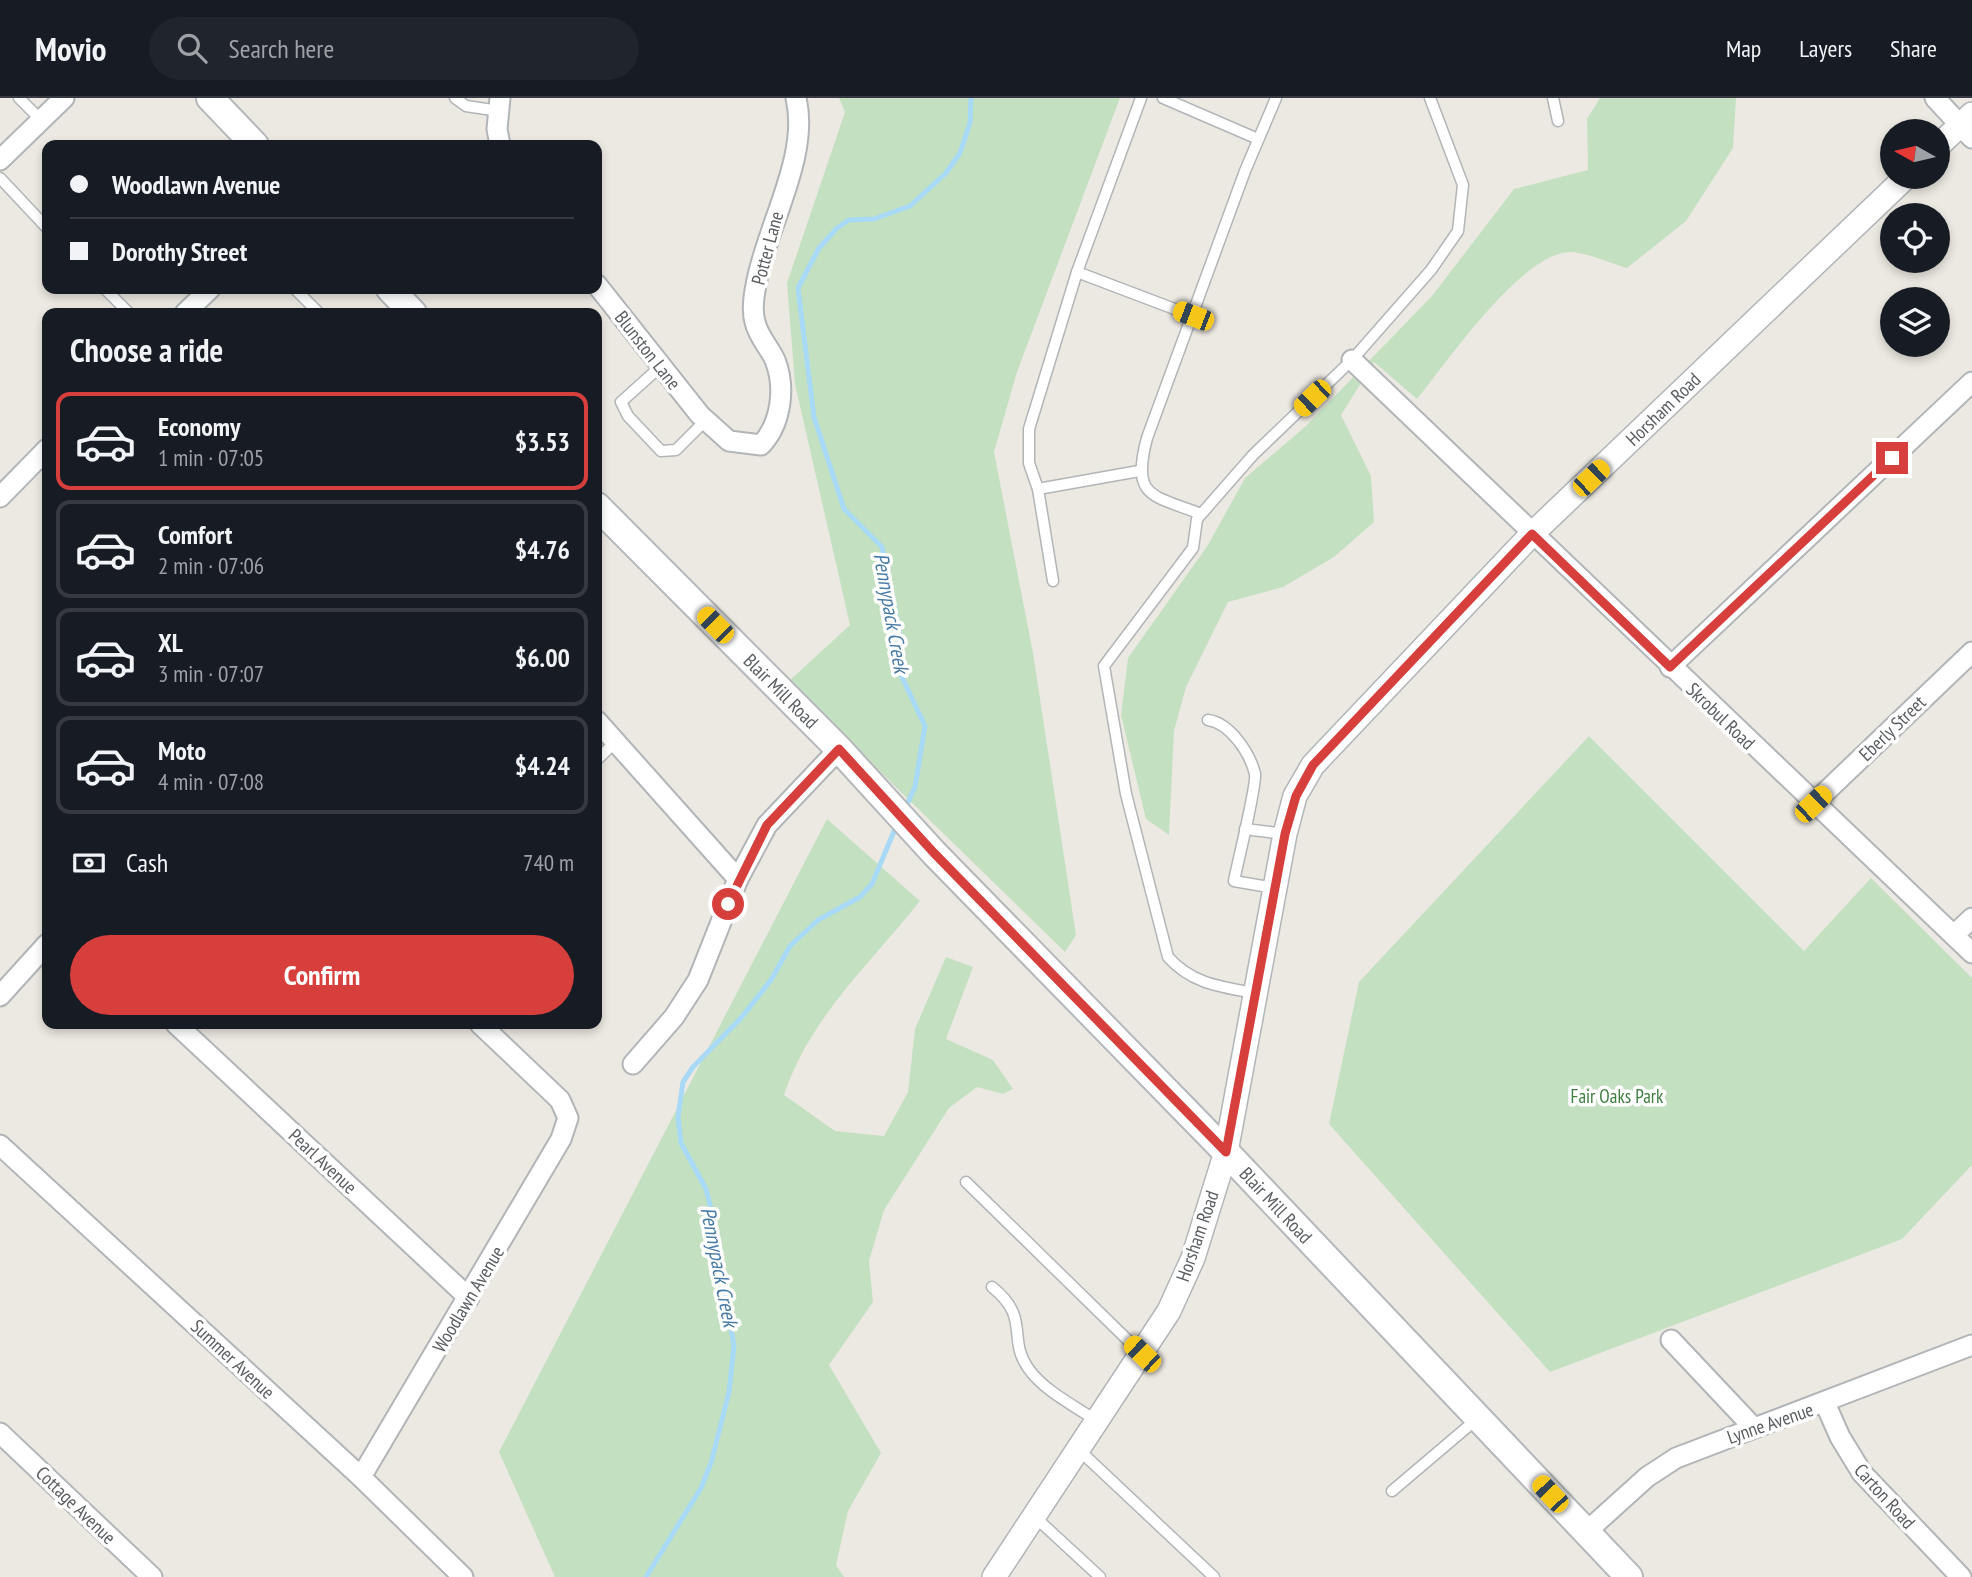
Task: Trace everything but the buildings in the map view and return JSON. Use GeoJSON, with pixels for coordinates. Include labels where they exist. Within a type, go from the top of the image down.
{"type":"FeatureCollection","features":[{"type":"Feature","properties":{"kind":"main road"},"geometry":{"type":"LineString","coordinates":[[210,98],[250,140]]}},
{"type":"Feature","properties":{"kind":"main road"},"geometry":{"type":"LineString","coordinates":[[395,294],[408,308]]}},
{"type":"Feature","properties":{"kind":"main road","name":"Blair Mill Road"},"geometry":{"type":"LineString","coordinates":[[602,511],[839,749],[934,853],[1226,1152],[1629,1577]]}},
{"type":"Feature","properties":{"kind":"street"},"geometry":{"type":"LineString","coordinates":[[0,160],[64,98]]}},
{"type":"Feature","properties":{"kind":"street","name":"Potter Lane"},"geometry":{"type":"LineString","coordinates":[[703,418],[729,442],[761,445],[771,434],[780,404],[780,380],[775,360],[754,322],[755,293],[760,265],[796,151],[796,98]]}},
{"type":"Feature","properties":{"kind":"street"},"geometry":{"type":"LineString","coordinates":[[1935,98],[1968,126],[1950,138]]}},
{"type":"Feature","properties":{"kind":"street"},"geometry":{"type":"LineString","coordinates":[[500,105],[500,140]]}},
{"type":"Feature","properties":{"kind":"street","name":"Horsham Road"},"geometry":{"type":"LineString","coordinates":[[995,1577],[1169,1311],[1193,1258],[1226,1152],[1285,834],[1296,796],[1313,765],[1532,534],[1893,189]]}},
{"type":"Feature","properties":{"kind":"street","name":"Blunston Lane"},"geometry":{"type":"LineString","coordinates":[[602,291],[703,418]]}},
{"type":"Feature","properties":{"kind":"street"},"geometry":{"type":"LineString","coordinates":[[190,308],[205,294]]}},
{"type":"Feature","properties":{"kind":"street","name":"Skrobul Road"},"geometry":{"type":"LineString","coordinates":[[1352,360],[1813,804],[1972,953]]}},
{"type":"Feature","properties":{"kind":"street"},"geometry":{"type":"LineString","coordinates":[[1670,667],[1972,382]]}},
{"type":"Feature","properties":{"kind":"street"},"geometry":{"type":"LineString","coordinates":[[0,497],[42,454]]}},
{"type":"Feature","properties":{"kind":"street","name":"Eberly Street"},"geometry":{"type":"LineString","coordinates":[[1813,804],[1972,652]]}},
{"type":"Feature","properties":{"kind":"street"},"geometry":{"type":"LineString","coordinates":[[602,727],[738,879]]}},
{"type":"Feature","properties":{"kind":"street"},"geometry":{"type":"LineString","coordinates":[[633,1064],[674,1017],[698,980],[738,879],[767,825],[839,749]]}},
{"type":"Feature","properties":{"kind":"street"},"geometry":{"type":"LineString","coordinates":[[1954,935],[1972,918]]}},
{"type":"Feature","properties":{"kind":"street"},"geometry":{"type":"LineString","coordinates":[[0,996],[42,950]]}},
{"type":"Feature","properties":{"kind":"street","name":"Pearl Avenue"},"geometry":{"type":"LineString","coordinates":[[181,1029],[469,1298]]}},
{"type":"Feature","properties":{"kind":"street","name":"Woodlawn Avenue"},"geometry":{"type":"LineString","coordinates":[[361,1477],[561,1139],[568,1118],[560,1100],[485,1029]]}},
{"type":"Feature","properties":{"kind":"street","name":"Summer Avenue"},"geometry":{"type":"LineString","coordinates":[[0,1145],[361,1477],[463,1577]]}},
{"type":"Feature","properties":{"kind":"street"},"geometry":{"type":"LineString","coordinates":[[1671,1340],[1753,1427]]}},
{"type":"Feature","properties":{"kind":"street","name":"Lynne Avenue"},"geometry":{"type":"LineString","coordinates":[[1586,1532],[1647,1477],[1676,1458],[1972,1345]]}},
{"type":"Feature","properties":{"kind":"street","name":"Carton Road"},"geometry":{"type":"LineString","coordinates":[[1825,1403],[1840,1437],[1862,1474],[1961,1577]]}},
{"type":"Feature","properties":{"kind":"street","name":"Cottage Avenue"},"geometry":{"type":"LineString","coordinates":[[0,1433],[152,1577]]}},
{"type":"Feature","properties":{"kind":"lane"},"geometry":{"type":"LineString","coordinates":[[19,98],[41,120]]}},
{"type":"Feature","properties":{"kind":"lane"},"geometry":{"type":"LineString","coordinates":[[455,98],[466,106],[500,105]]}},
{"type":"Feature","properties":{"kind":"lane"},"geometry":{"type":"LineString","coordinates":[[1053,580],[1038,489],[1029,463],[1029,429],[1077,272],[1141,98]]}},
{"type":"Feature","properties":{"kind":"lane"},"geometry":{"type":"LineString","coordinates":[[1163,98],[1258,139]]}},
{"type":"Feature","properties":{"kind":"lane"},"geometry":{"type":"LineString","coordinates":[[1201,514],[1153,496],[1139,471],[1147,438],[1258,139],[1276,98]]}},
{"type":"Feature","properties":{"kind":"lane"},"geometry":{"type":"LineString","coordinates":[[1255,993],[1196,980],[1180,970],[1168,957],[1126,794],[1104,666],[1193,548],[1197,519],[1201,514],[1253,455],[1352,360],[1431,270],[1458,231],[1463,185],[1430,98]]}},
{"type":"Feature","properties":{"kind":"lane"},"geometry":{"type":"LineString","coordinates":[[1553,98],[1558,121]]}},
{"type":"Feature","properties":{"kind":"lane"},"geometry":{"type":"LineString","coordinates":[[0,178],[42,223]]}},
{"type":"Feature","properties":{"kind":"lane"},"geometry":{"type":"LineString","coordinates":[[1077,272],[1193,316]]}},
{"type":"Feature","properties":{"kind":"lane"},"geometry":{"type":"LineString","coordinates":[[110,294],[124,308]]}},
{"type":"Feature","properties":{"kind":"lane"},"geometry":{"type":"LineString","coordinates":[[300,294],[314,308]]}},
{"type":"Feature","properties":{"kind":"lane"},"geometry":{"type":"LineString","coordinates":[[661,366],[621,402],[628,416],[661,451],[676,450],[703,418]]}},
{"type":"Feature","properties":{"kind":"lane"},"geometry":{"type":"LineString","coordinates":[[1038,489],[1139,471]]}},
{"type":"Feature","properties":{"kind":"lane"},"geometry":{"type":"LineString","coordinates":[[1208,720],[1220,722],[1236,738],[1256,776],[1234,881],[1274,888]]}},
{"type":"Feature","properties":{"kind":"lane"},"geometry":{"type":"LineString","coordinates":[[602,755],[615,742]]}},
{"type":"Feature","properties":{"kind":"lane"},"geometry":{"type":"LineString","coordinates":[[1245,829],[1285,834]]}},
{"type":"Feature","properties":{"kind":"lane"},"geometry":{"type":"LineString","coordinates":[[966,1182],[1142,1354]]}},
{"type":"Feature","properties":{"kind":"lane"},"geometry":{"type":"LineString","coordinates":[[992,1287],[1009,1302],[1016,1315],[1024,1359],[1029,1370],[1059,1396],[1097,1421]]}},
{"type":"Feature","properties":{"kind":"lane"},"geometry":{"type":"LineString","coordinates":[[1392,1491],[1478,1418]]}},
{"type":"Feature","properties":{"kind":"lane"},"geometry":{"type":"LineString","coordinates":[[1079,1450],[1214,1577]]}},
{"type":"Feature","properties":{"kind":"lane"},"geometry":{"type":"LineString","coordinates":[[1034,1517],[1100,1577]]}},
{"type":"Feature","properties":{"kind":"green space"},"geometry":{"type":"Polygon","coordinates":[[[839,98],[1120,98],[1017,372],[994,452],[1033,653],[1076,935],[1065,952],[788,682],[850,625],[795,384],[787,283],[845,112],[839,98]]]}},
{"type":"Feature","properties":{"kind":"green space"},"geometry":{"type":"Polygon","coordinates":[[[1600,98],[1736,98],[1733,148],[1686,221],[1627,268],[1569,252],[1550,258],[1529,271],[1486,312],[1417,399],[1374,362],[1341,415],[1371,476],[1374,522],[1334,557],[1283,587],[1228,602],[1186,687],[1174,731],[1169,835],[1146,819],[1121,715],[1128,658],[1208,545],[1245,478],[1306,426],[1432,296],[1514,189],[1588,170],[1587,119],[1600,98]]]}},
{"type":"Feature","properties":{"kind":"green space","name":"Fair Oaks Park"},"geometry":{"type":"Polygon","coordinates":[[[1589,736],[1804,951],[1871,878],[1972,978],[1972,1165],[1902,1239],[1550,1372],[1329,1124],[1359,982],[1589,736]]]}},
{"type":"Feature","properties":{"kind":"green space"},"geometry":{"type":"Polygon","coordinates":[[[827,819],[920,901],[825,1016],[795,1067],[784,1095],[835,1131],[884,1136],[908,1092],[915,1029],[946,957],[973,967],[946,1039],[993,1060],[1013,1089],[1003,1094],[977,1087],[949,1108],[884,1210],[869,1261],[873,1302],[829,1365],[881,1453],[848,1511],[836,1565],[844,1577],[555,1577],[499,1452],[827,819]]]}},
{"type":"Feature","properties":{"kind":"waterway","name":"Pennypack Creek"},"geometry":{"type":"LineString","coordinates":[[905,809],[915,787],[925,726],[899,671],[900,635],[882,547],[844,509],[814,417],[798,288],[819,248],[837,228],[849,220],[874,219],[910,206],[946,173],[960,153],[970,123],[971,98]]}},
{"type":"Feature","properties":{"kind":"waterway","name":"Pennypack Creek"},"geometry":{"type":"LineString","coordinates":[[646,1577],[701,1488],[711,1463],[729,1392],[734,1346],[706,1189],[681,1143],[678,1117],[683,1082],[693,1067],[741,1018],[771,980],[790,946],[818,920],[860,897],[872,884],[897,824]]}},
{"type":"Feature","properties":{"kind":"route"},"geometry":{"type":"LineString","coordinates":[[728,904],[767,825],[839,749],[934,853],[1226,1152],[1274,888],[1296,796],[1313,765],[1532,534],[1670,667],[1892,458]]}}]}
